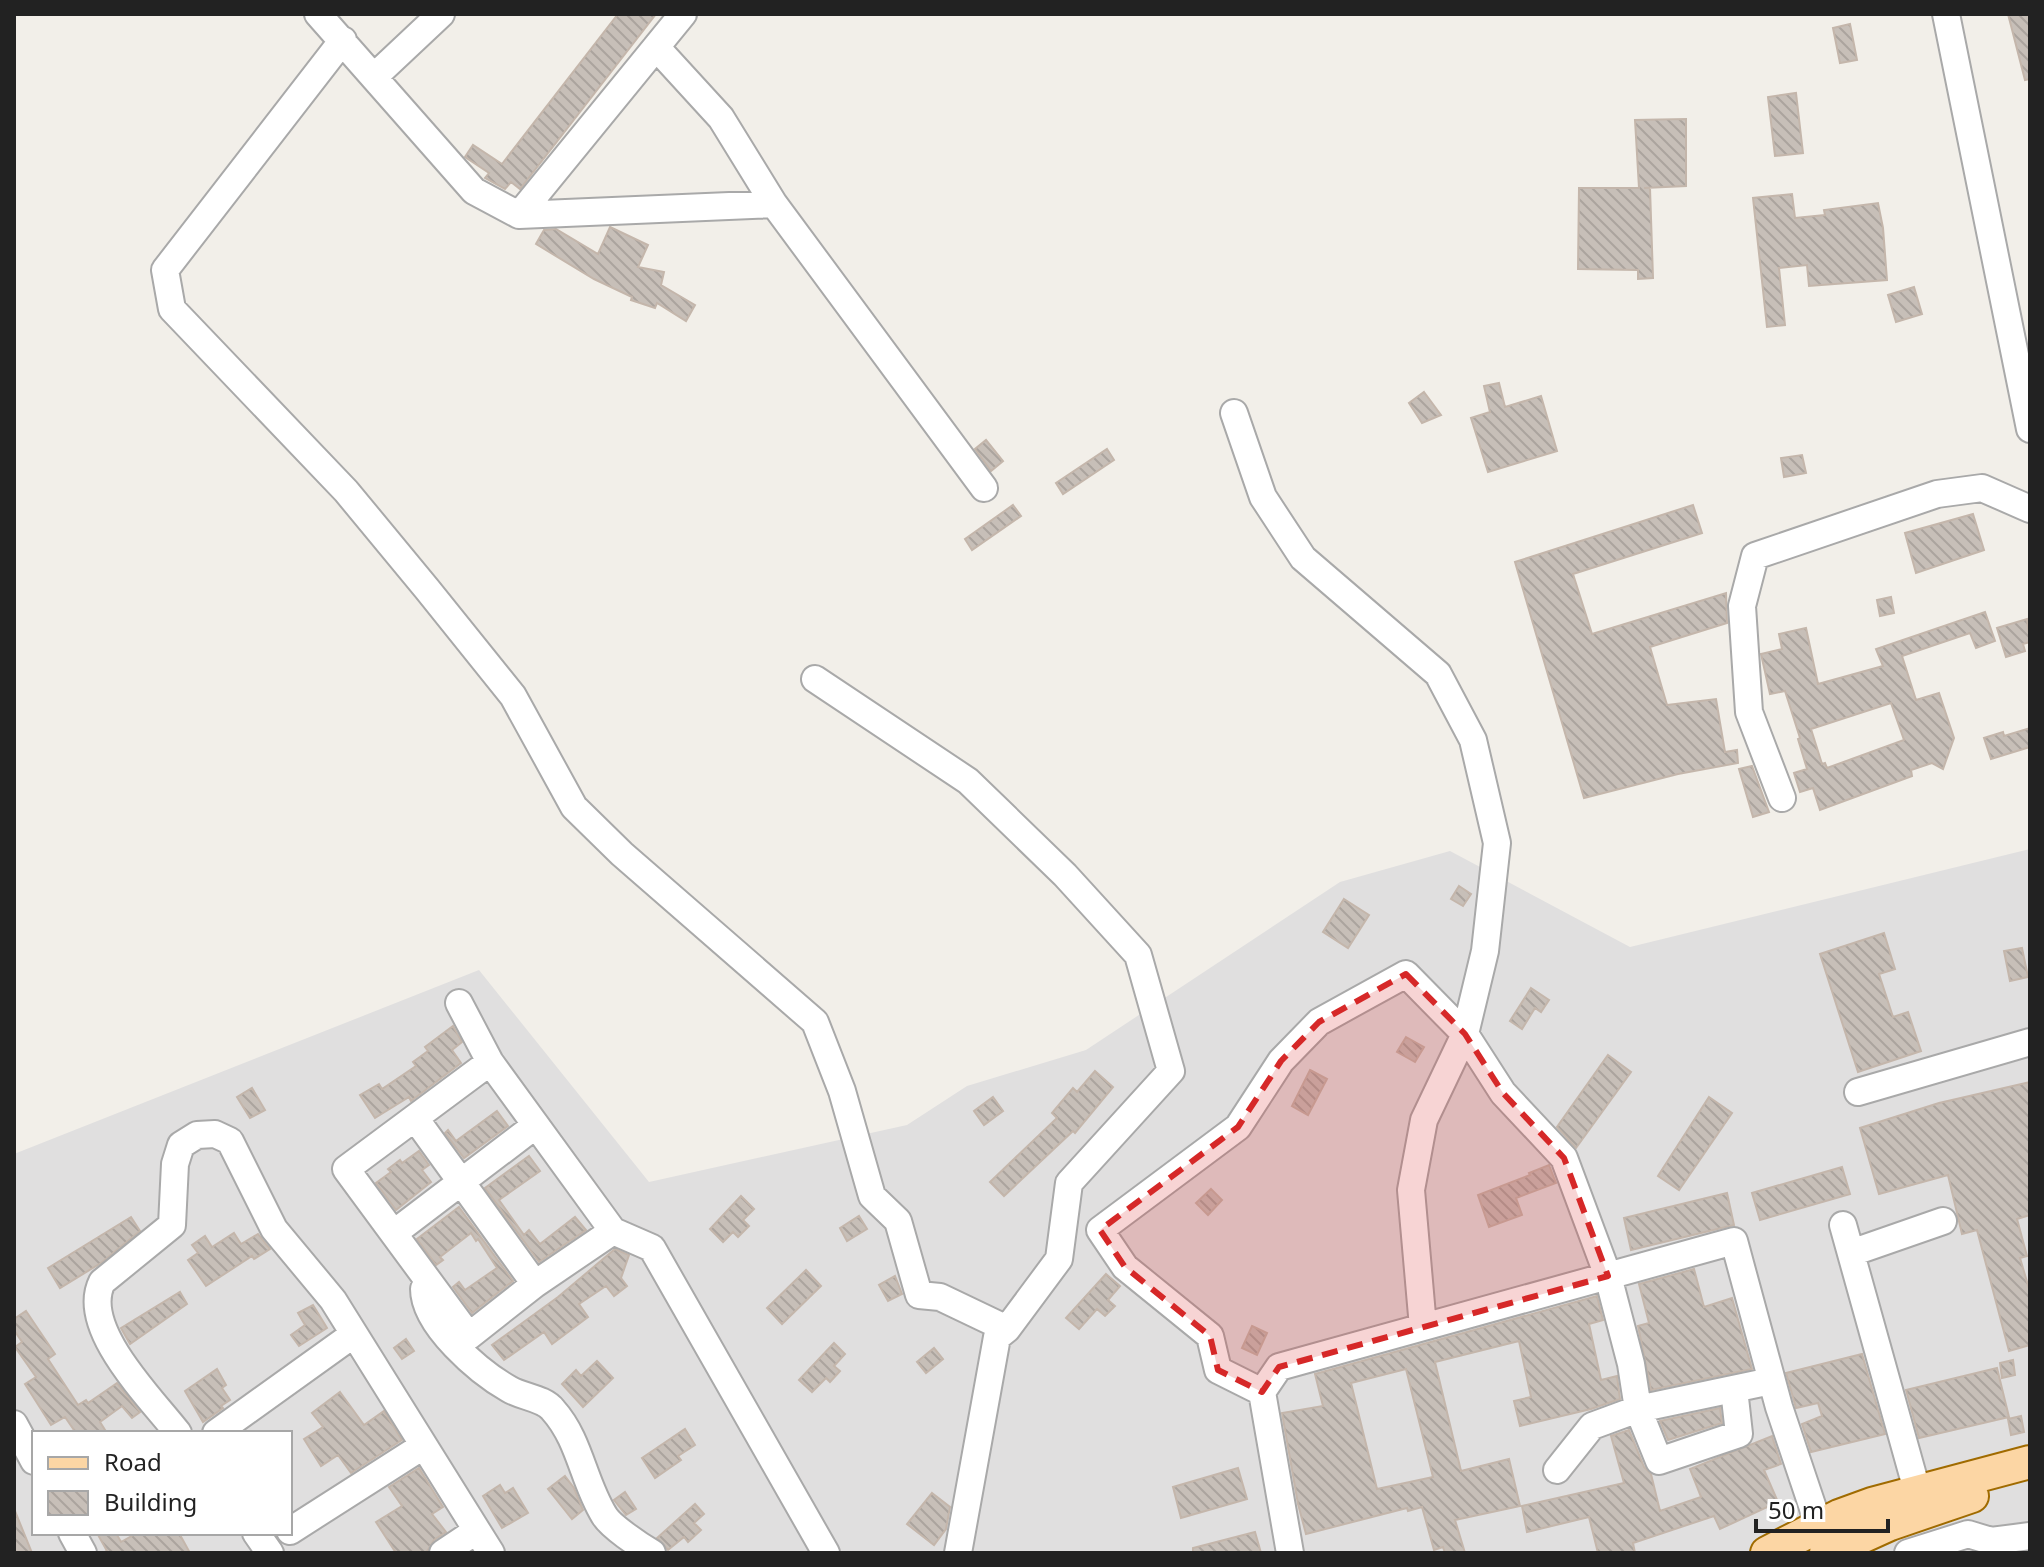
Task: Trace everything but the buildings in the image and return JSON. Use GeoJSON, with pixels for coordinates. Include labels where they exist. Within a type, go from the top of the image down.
{"type":"FeatureCollection","features":[{"type":"Feature","properties":{"kind":"main road"},"geometry":{"type":"LineString","coordinates":[[1823,1539],[1872,1504],[2030,1462]]}},
{"type":"Feature","properties":{"kind":"main road"},"geometry":{"type":"LineString","coordinates":[[1767,1553],[1890,1524],[1963,1498],[2030,1484]]}},
{"type":"Feature","properties":{"kind":"street"},"geometry":{"type":"LineString","coordinates":[[318,14],[474,191],[519,215],[774,204]]}},
{"type":"Feature","properties":{"kind":"street"},"geometry":{"type":"LineString","coordinates":[[375,76],[441,14]]}},
{"type":"Feature","properties":{"kind":"street"},"geometry":{"type":"LineString","coordinates":[[519,215],[683,14]]}},
{"type":"Feature","properties":{"kind":"street"},"geometry":{"type":"LineString","coordinates":[[1946,14],[2028,400],[2030,429]]}},
{"type":"Feature","properties":{"kind":"street"},"geometry":{"type":"LineString","coordinates":[[343,40],[165,270],[172,309],[346,491],[456,625],[513,696],[574,807],[622,854],[815,1022],[842,1091],[872,1196],[898,1221],[919,1295],[940,1297],[1007,1329]]}},
{"type":"Feature","properties":{"kind":"street"},"geometry":{"type":"LineString","coordinates":[[656,47],[721,118],[774,204],[984,488]]}},
{"type":"Feature","properties":{"kind":"street"},"geometry":{"type":"LineString","coordinates":[[1234,413],[1263,497],[1303,558],[1438,674],[1473,740],[1497,843],[1485,951],[1465,1034],[1424,1120],[1411,1190],[1423,1327]]}},
{"type":"Feature","properties":{"kind":"street"},"geometry":{"type":"LineString","coordinates":[[1782,798],[1749,712],[1742,606],[1755,556],[1937,494],[1982,488],[2030,509]]}},
{"type":"Feature","properties":{"kind":"street"},"geometry":{"type":"LineString","coordinates":[[815,679],[968,781],[1065,875],[1138,955],[1171,1071],[1069,1183],[1059,1259],[1007,1329],[997,1337],[958,1553]]}},
{"type":"Feature","properties":{"kind":"street"},"geometry":{"type":"LineString","coordinates":[[1262,1392],[1218,1370],[1210,1336],[1125,1267],[1100,1230],[1238,1127],[1281,1061],[1319,1022],[1406,974],[1465,1034],[1503,1093],[1564,1158],[1608,1276],[1631,1364],[1638,1409],[1659,1461],[1739,1434],[1734,1389]]}},
{"type":"Feature","properties":{"kind":"street"},"geometry":{"type":"LineString","coordinates":[[459,1003],[490,1062],[613,1231],[652,1248],[826,1553]]}},
{"type":"Feature","properties":{"kind":"street"},"geometry":{"type":"LineString","coordinates":[[1858,1092],[2030,1042]]}},
{"type":"Feature","properties":{"kind":"street"},"geometry":{"type":"LineString","coordinates":[[490,1062],[346,1169],[469,1336],[535,1284],[613,1231]]}},
{"type":"Feature","properties":{"kind":"street"},"geometry":{"type":"LineString","coordinates":[[415,1118],[535,1284]]}},
{"type":"Feature","properties":{"kind":"street"},"geometry":{"type":"LineString","coordinates":[[394,1233],[536,1125]]}},
{"type":"Feature","properties":{"kind":"street"},"geometry":{"type":"LineString","coordinates":[[176,1431],[110,1346],[97,1313],[96,1296],[102,1282],[172,1225],[175,1164],[181,1145],[197,1135],[215,1134],[230,1141],[274,1229],[333,1300],[491,1553]]}},
{"type":"Feature","properties":{"kind":"street"},"geometry":{"type":"LineString","coordinates":[[1851,1253],[1943,1221]]}},
{"type":"Feature","properties":{"kind":"street"},"geometry":{"type":"LineString","coordinates":[[1843,1225],[1917,1490]]}},
{"type":"Feature","properties":{"kind":"street"},"geometry":{"type":"LineString","coordinates":[[1290,1553],[1262,1392],[1279,1367],[1734,1241],[1771,1381],[1823,1539]]}},
{"type":"Feature","properties":{"kind":"street"},"geometry":{"type":"LineString","coordinates":[[423,1273],[424,1296],[440,1328],[465,1358],[509,1390],[551,1407],[574,1442],[604,1517],[652,1553]]}},
{"type":"Feature","properties":{"kind":"street"},"geometry":{"type":"LineString","coordinates":[[219,1431],[354,1334]]}},
{"type":"Feature","properties":{"kind":"street"},"geometry":{"type":"LineString","coordinates":[[1557,1470],[1592,1426],[1638,1409],[1771,1381]]}},
{"type":"Feature","properties":{"kind":"street"},"geometry":{"type":"LineString","coordinates":[[14,1424],[32,1457]]}},
{"type":"Feature","properties":{"kind":"street"},"geometry":{"type":"LineString","coordinates":[[292,1528],[423,1446]]}},
{"type":"Feature","properties":{"kind":"street"},"geometry":{"type":"LineString","coordinates":[[443,1553],[476,1531]]}},
{"type":"Feature","properties":{"kind":"street"},"geometry":{"type":"LineString","coordinates":[[1908,1553],[1968,1534],[1991,1541],[2030,1536]]}},
{"type":"Feature","properties":{"kind":"street"},"geometry":{"type":"LineString","coordinates":[[73,1535],[83,1553]]}},
{"type":"Feature","properties":{"kind":"highlighted area"},"geometry":{"type":"Polygon","coordinates":[[[1406,974],[1465,1034],[1503,1093],[1564,1158],[1608,1276],[1279,1367],[1262,1392],[1218,1370],[1210,1336],[1125,1267],[1100,1230],[1238,1127],[1281,1061],[1319,1022],[1406,974]]]}},
{"type":"Feature","properties":{"kind":"shaded area"},"geometry":{"type":"Polygon","coordinates":[[[2030,849],[2030,1553],[14,1553],[14,1154],[479,970],[649,1182],[907,1125],[967,1086],[1086,1050],[1340,882],[1450,851],[1630,947],[2030,849]]]}}]}
